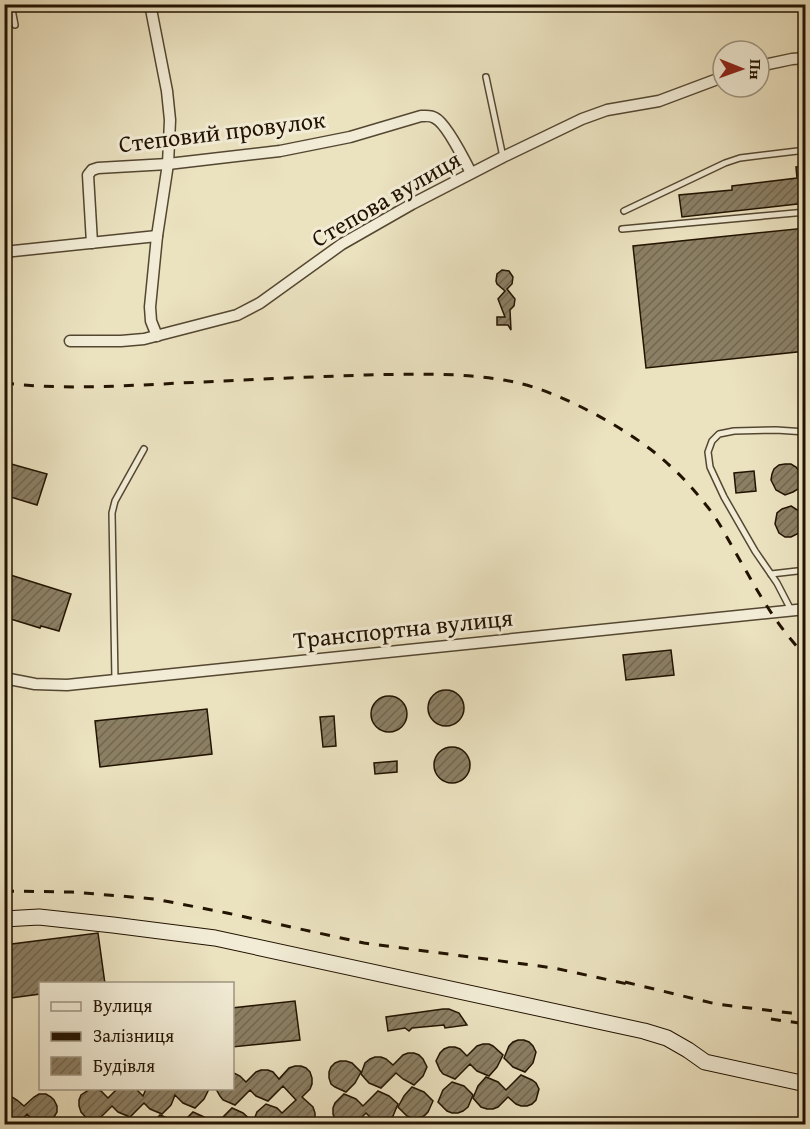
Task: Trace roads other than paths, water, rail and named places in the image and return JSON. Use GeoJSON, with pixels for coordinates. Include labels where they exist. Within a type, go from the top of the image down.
{"type":"FeatureCollection","features":[{"type":"Feature","properties":{"kind":"street"},"geometry":{"type":"LineString","coordinates":[[150,4],[167,91],[170,120],[168,164],[157,236],[150,307],[151,321],[157,336]]}},
{"type":"Feature","properties":{"kind":"street"},"geometry":{"type":"LineString","coordinates":[[771,63],[806,58]]}},
{"type":"Feature","properties":{"kind":"street","name":"Степова вулиця"},"geometry":{"type":"LineString","coordinates":[[70,341],[144,339],[237,315],[278,291],[342,244],[412,204],[503,157],[582,119],[607,111],[659,101],[711,82]]}},
{"type":"Feature","properties":{"kind":"street","name":"Степовий провулок"},"geometry":{"type":"LineString","coordinates":[[92,243],[88,175],[92,170],[98,168],[168,164],[280,151],[350,137],[421,116],[429,116],[440,122],[462,153],[471,174]]}},
{"type":"Feature","properties":{"kind":"street"},"geometry":{"type":"LineString","coordinates":[[4,252],[157,236]]}},
{"type":"Feature","properties":{"kind":"street","name":"Транспортна вулиця"},"geometry":{"type":"LineString","coordinates":[[4,678],[35,684],[67,685],[806,609]]}},
{"type":"Feature","properties":{"kind":"street"},"geometry":{"type":"LineString","coordinates":[[4,919],[39,917],[216,938],[644,1031],[667,1038],[705,1062],[806,1084]]}},
{"type":"Feature","properties":{"kind":"lane"},"geometry":{"type":"LineString","coordinates":[[11,4],[15,25]]}},
{"type":"Feature","properties":{"kind":"lane"},"geometry":{"type":"LineString","coordinates":[[486,77],[503,157]]}},
{"type":"Feature","properties":{"kind":"lane"},"geometry":{"type":"LineString","coordinates":[[624,210],[725,163],[741,158],[806,150]]}},
{"type":"Feature","properties":{"kind":"lane"},"geometry":{"type":"LineString","coordinates":[[622,229],[806,212]]}},
{"type":"Feature","properties":{"kind":"lane"},"geometry":{"type":"LineString","coordinates":[[791,610],[724,497],[710,466],[708,452],[712,441],[719,434],[755,430],[806,432]]}},
{"type":"Feature","properties":{"kind":"lane"},"geometry":{"type":"LineString","coordinates":[[115,680],[112,513],[115,501],[144,449]]}},
{"type":"Feature","properties":{"kind":"lane"},"geometry":{"type":"LineString","coordinates":[[771,573],[806,570]]}},
{"type":"Feature","properties":{"kind":"railway"},"geometry":{"type":"LineString","coordinates":[[4,383],[92,387],[422,374],[496,379],[553,394],[616,426],[654,452],[678,474],[714,515],[766,604],[784,631],[806,656]]}},
{"type":"Feature","properties":{"kind":"railway"},"geometry":{"type":"LineString","coordinates":[[4,891],[72,892],[155,899],[364,943],[554,968],[632,985]]}},
{"type":"Feature","properties":{"kind":"railway"},"geometry":{"type":"LineString","coordinates":[[625,982],[716,1004],[806,1013]]}},
{"type":"Feature","properties":{"kind":"railway"},"geometry":{"type":"LineString","coordinates":[[771,1019],[806,1024]]}}]}
